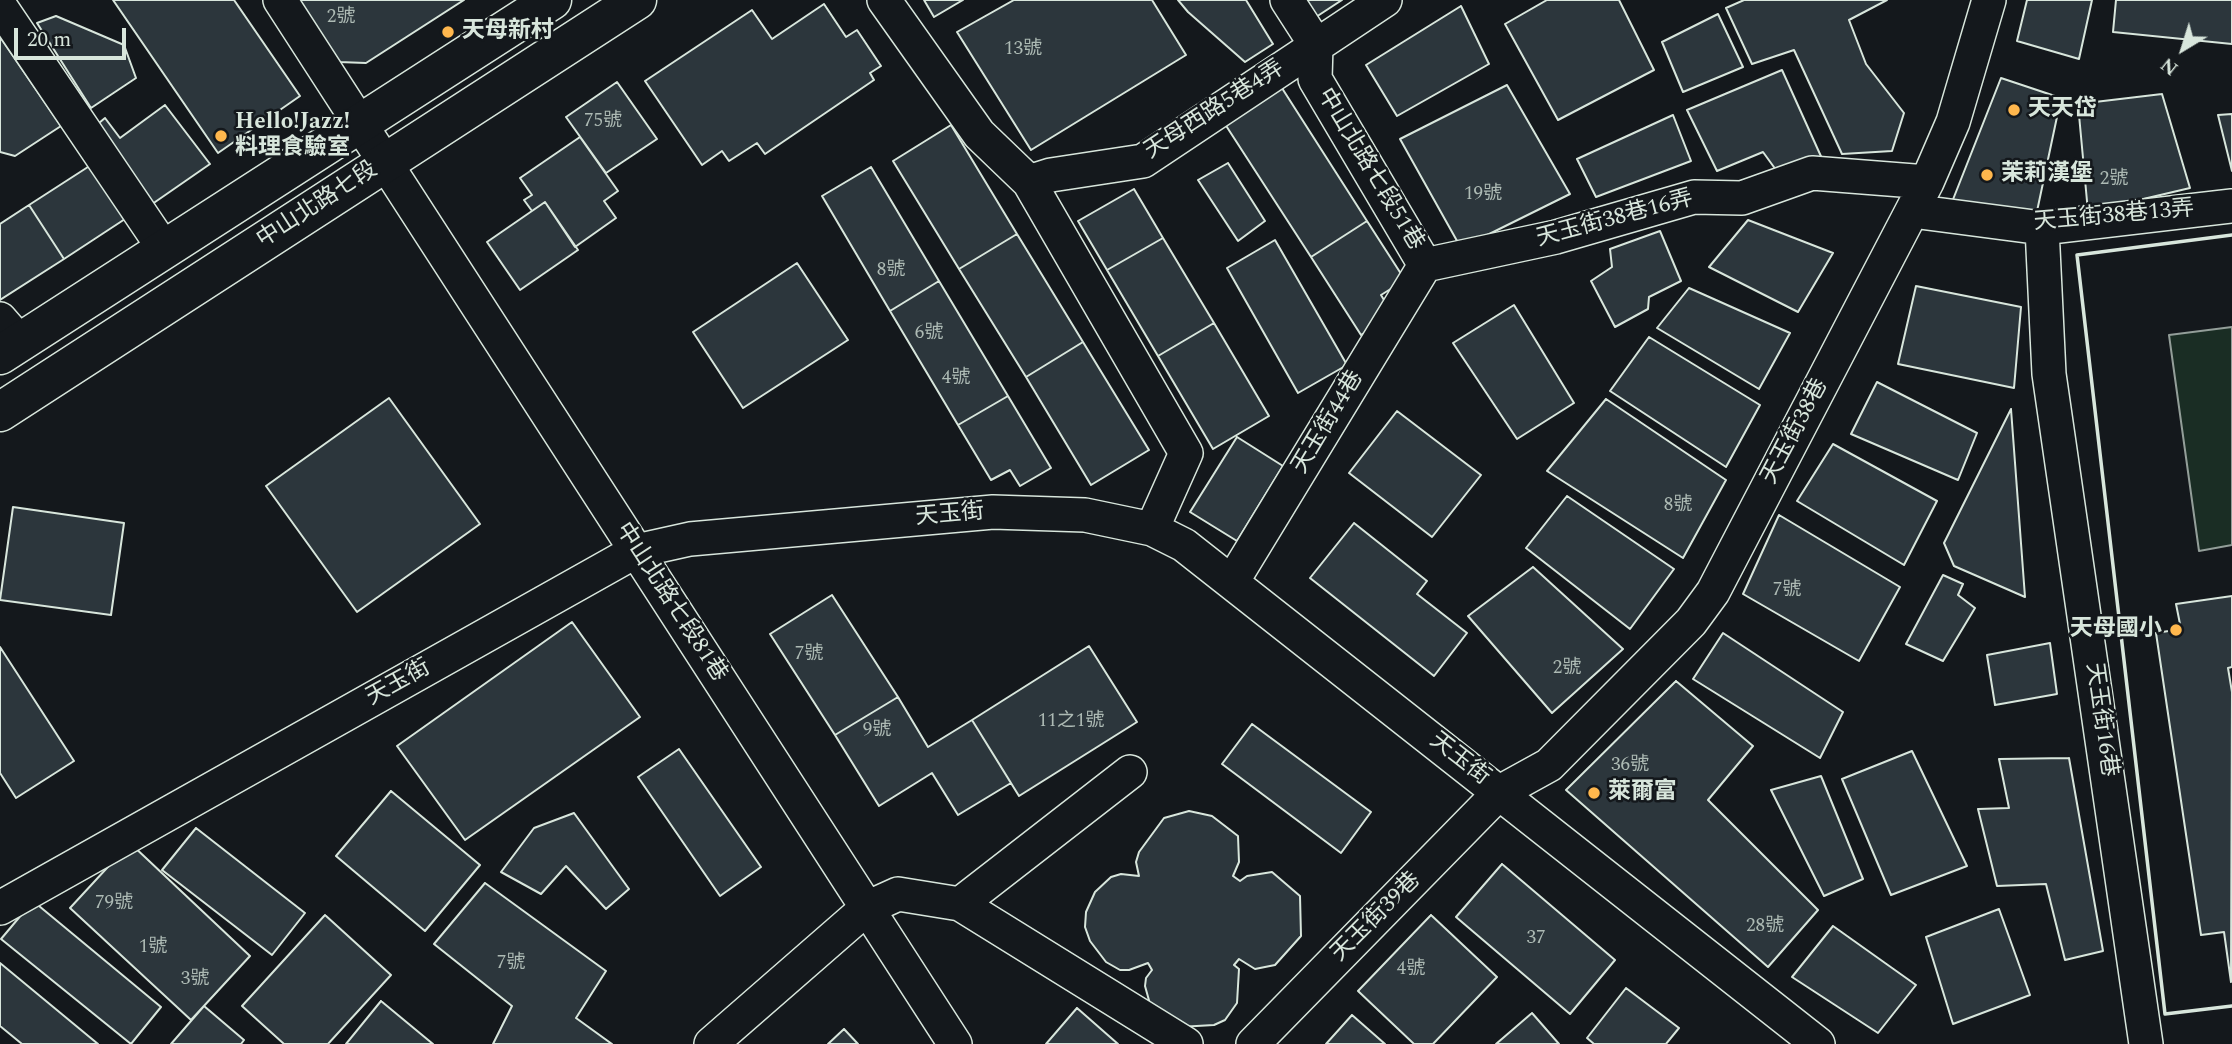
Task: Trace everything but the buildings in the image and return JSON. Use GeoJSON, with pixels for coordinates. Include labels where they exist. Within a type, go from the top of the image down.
{"type":"FeatureCollection","features":[{"type":"Feature","properties":{"kind":"main road","name":"中山北路七段"},"geometry":{"type":"LineString","coordinates":[[7,339],[165,250],[552,0]]}},
{"type":"Feature","properties":{"kind":"main road","name":"中山北路七段"},"geometry":{"type":"LineString","coordinates":[[0,412],[636,0]]}},
{"type":"Feature","properties":{"kind":"street","name":"中山北路七段81巷"},"geometry":{"type":"LineString","coordinates":[[280,0],[955,1044]]}},
{"type":"Feature","properties":{"kind":"street"},"geometry":{"type":"LineString","coordinates":[[884,0],[979,134],[1029,182],[1185,453],[1152,529]]}},
{"type":"Feature","properties":{"kind":"street"},"geometry":{"type":"LineString","coordinates":[[1287,0],[1316,45]]}},
{"type":"Feature","properties":{"kind":"street","name":"天母西路5巷4弄"},"geometry":{"type":"LineString","coordinates":[[1029,182],[1051,175],[1143,162],[1385,0]]}},
{"type":"Feature","properties":{"kind":"street","name":"天玉街38巷"},"geometry":{"type":"LineString","coordinates":[[1500,792],[1549,765],[1691,622],[1713,592],[1920,197],[1953,122],[1989,0]]}},
{"type":"Feature","properties":{"kind":"street"},"geometry":{"type":"LineString","coordinates":[[0,6],[165,250]]}},
{"type":"Feature","properties":{"kind":"street","name":"中山北路七段51巷"},"geometry":{"type":"LineString","coordinates":[[1316,45],[1315,79],[1425,265]]}},
{"type":"Feature","properties":{"kind":"street","name":"天玉街38巷16弄"},"geometry":{"type":"LineString","coordinates":[[1425,265],[1556,237],[1694,197],[1742,198],[1812,173],[1920,197]]}},
{"type":"Feature","properties":{"kind":"street","name":"天玉街38巷13弄"},"geometry":{"type":"LineString","coordinates":[[1920,197],[2042,228],[2232,206]]}},
{"type":"Feature","properties":{"kind":"street","name":"天玉街16巷"},"geometry":{"type":"LineString","coordinates":[[2042,228],[2049,374],[2146,1044]]}},
{"type":"Feature","properties":{"kind":"street","name":"天玉街44巷"},"geometry":{"type":"LineString","coordinates":[[1232,582],[1425,265]]}},
{"type":"Feature","properties":{"kind":"street","name":"天玉街"},"geometry":{"type":"LineString","coordinates":[[0,908],[636,551],[690,539],[993,512],[1085,515],[1152,529],[1184,545],[1816,1044]]}},
{"type":"Feature","properties":{"kind":"street"},"geometry":{"type":"LineString","coordinates":[[960,904],[1130,772]]}},
{"type":"Feature","properties":{"kind":"street","name":"天玉街39巷"},"geometry":{"type":"LineString","coordinates":[[1253,1044],[1500,792]]}},
{"type":"Feature","properties":{"kind":"street"},"geometry":{"type":"LineString","coordinates":[[711,1044],[867,908],[898,894],[960,904],[1186,1044]]}},
{"type":"Feature","properties":{"kind":"green space"},"geometry":{"type":"Polygon","coordinates":[[[2232,327],[2232,545],[2199,551],[2169,335],[2232,327]]]}},
{"type":"Feature","properties":{"kind":"wall"},"geometry":{"type":"LineString","coordinates":[[2232,235],[2077,255],[2165,1014],[2232,1006]]}},
{"type":"Feature","properties":{"kind":"place","name":"天母新村"},"geometry":{"type":"Point","coordinates":[448,32]}},
{"type":"Feature","properties":{"kind":"place","name":"天天岱"},"geometry":{"type":"Point","coordinates":[2014,110]}},
{"type":"Feature","properties":{"kind":"place","name":"Hello!Jazz! 料理食驗室"},"geometry":{"type":"Point","coordinates":[221,136]}},
{"type":"Feature","properties":{"kind":"place","name":"茉莉漢堡"},"geometry":{"type":"Point","coordinates":[1987,175]}},
{"type":"Feature","properties":{"kind":"place","name":"天母國小"},"geometry":{"type":"Point","coordinates":[2176,630]}},
{"type":"Feature","properties":{"kind":"place","name":"萊爾富"},"geometry":{"type":"Point","coordinates":[1594,793]}}]}
